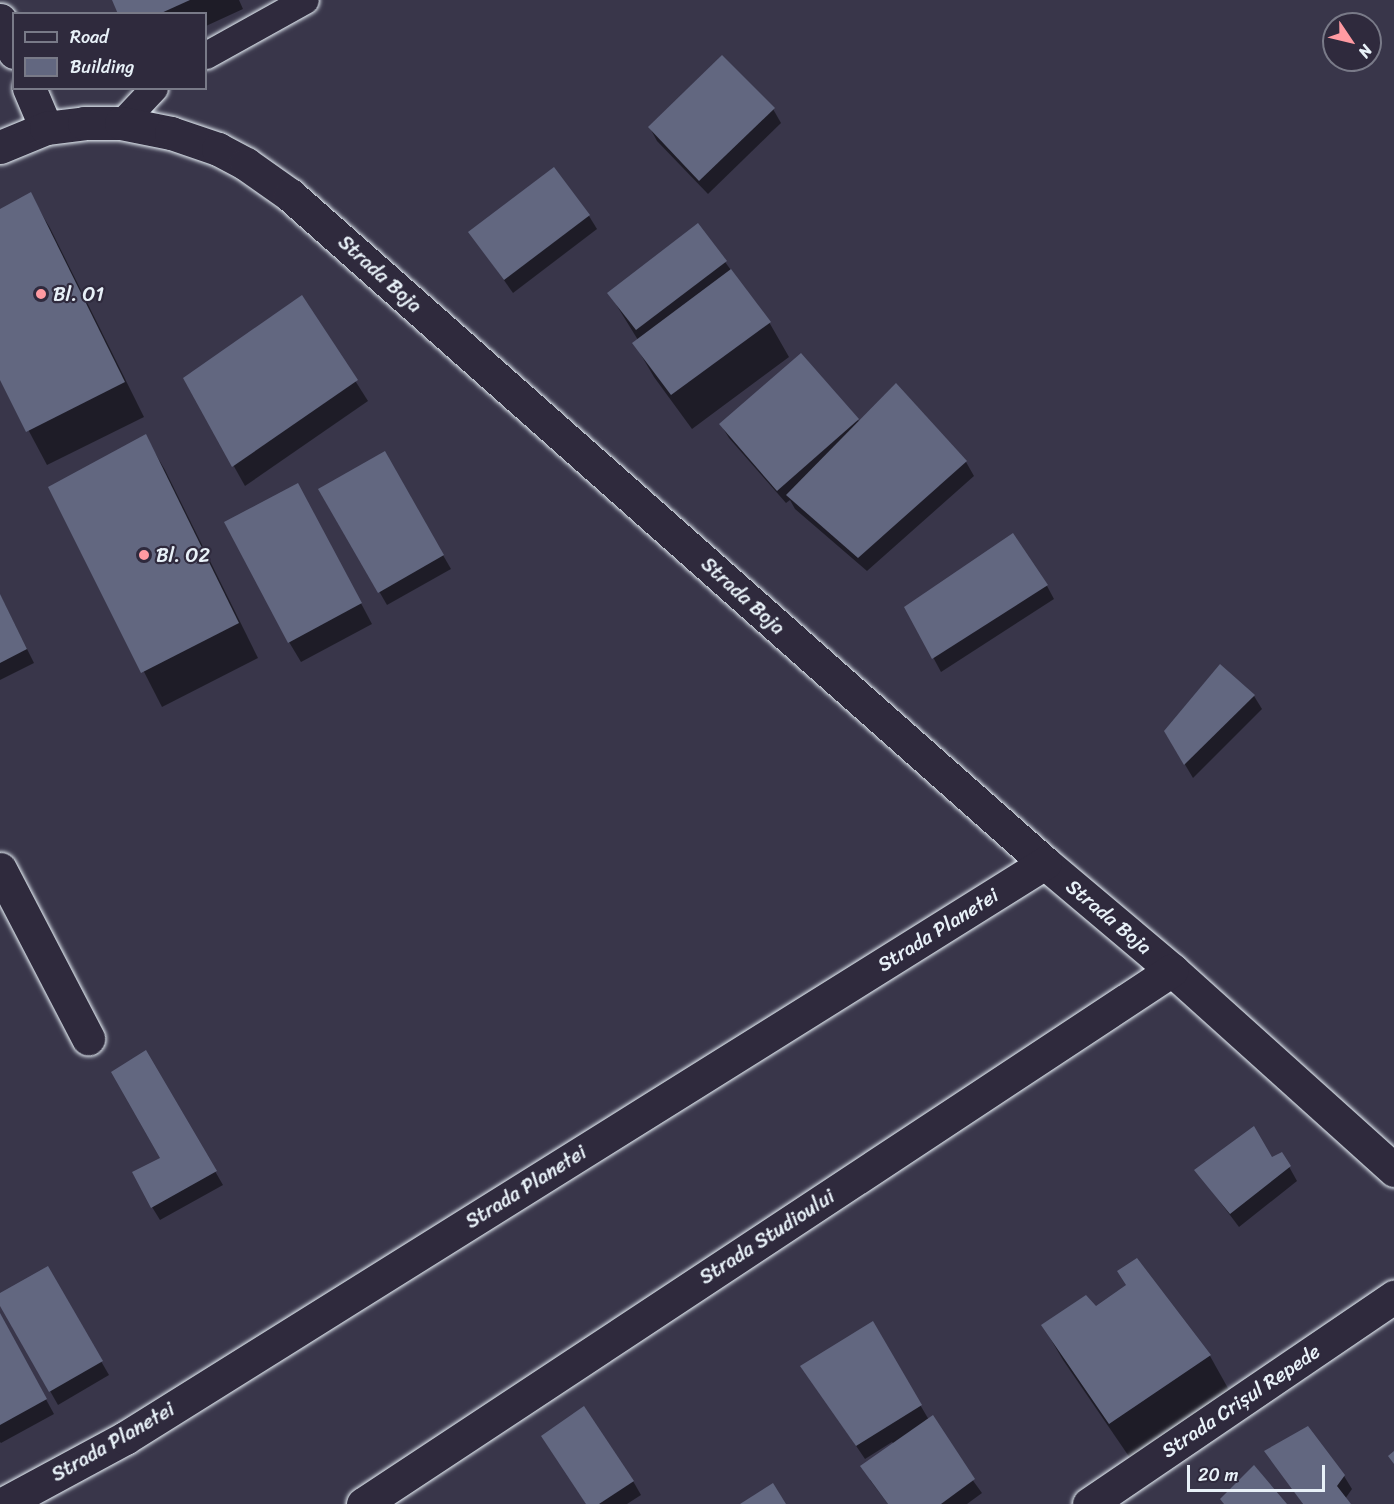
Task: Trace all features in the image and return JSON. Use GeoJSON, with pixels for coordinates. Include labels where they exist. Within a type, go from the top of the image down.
{"type":"FeatureCollection","features":[{"type":"Feature","properties":{"kind":"street"},"geometry":{"type":"LineString","coordinates":[[0,20],[12,47]]}},
{"type":"Feature","properties":{"kind":"street"},"geometry":{"type":"LineString","coordinates":[[30,90],[46,128]]}},
{"type":"Feature","properties":{"kind":"street","name":"Strada Boja"},"geometry":{"type":"LineString","coordinates":[[0,147],[46,128],[84,123],[121,123],[171,133],[218,149],[246,164],[290,195],[1045,863],[1172,970],[1394,1170]]}},
{"type":"Feature","properties":{"kind":"street","name":"Strada Planetei"},"geometry":{"type":"LineString","coordinates":[[3,1504],[125,1438],[1045,863]]}},
{"type":"Feature","properties":{"kind":"street"},"geometry":{"type":"LineString","coordinates":[[0,869],[88,1038]]}},
{"type":"Feature","properties":{"kind":"street","name":"Strada Studioului"},"geometry":{"type":"LineString","coordinates":[[363,1504],[1172,970]]}},
{"type":"Feature","properties":{"kind":"street","name":"Strada Crișul Repede"},"geometry":{"type":"LineString","coordinates":[[1089,1504],[1394,1297]]}},
{"type":"Feature","properties":{"kind":"lane"},"geometry":{"type":"LineString","coordinates":[[207,54],[305,0]]}},
{"type":"Feature","properties":{"kind":"lane"},"geometry":{"type":"LineString","coordinates":[[121,123],[152,90]]}},
{"type":"Feature","properties":{"kind":"building"},"geometry":{"type":"Polygon","coordinates":[[[112,0],[190,0],[163,12],[117,12],[112,0]]]}},
{"type":"Feature","properties":{"kind":"building"},"geometry":{"type":"Polygon","coordinates":[[[722,55],[775,108],[699,181],[648,127],[722,55]]]}},
{"type":"Feature","properties":{"kind":"building"},"geometry":{"type":"Polygon","coordinates":[[[554,167],[590,215],[504,280],[468,232],[554,167]]]}},
{"type":"Feature","properties":{"kind":"building","name":"Bl. O1"},"geometry":{"type":"Polygon","coordinates":[[[31,192],[125,382],[26,432],[0,380],[0,209],[31,192]]]}},
{"type":"Feature","properties":{"kind":"building"},"geometry":{"type":"Polygon","coordinates":[[[698,223],[727,261],[636,330],[607,293],[698,223]]]}},
{"type":"Feature","properties":{"kind":"building"},"geometry":{"type":"Polygon","coordinates":[[[731,269],[771,322],[671,395],[632,343],[731,269]]]}},
{"type":"Feature","properties":{"kind":"building"},"geometry":{"type":"Polygon","coordinates":[[[302,295],[358,380],[232,467],[183,378],[302,295]]]}},
{"type":"Feature","properties":{"kind":"building"},"geometry":{"type":"Polygon","coordinates":[[[801,353],[859,419],[777,491],[719,424],[801,353]]]}},
{"type":"Feature","properties":{"kind":"building"},"geometry":{"type":"Polygon","coordinates":[[[896,383],[967,461],[858,558],[786,495],[896,383]]]}},
{"type":"Feature","properties":{"kind":"building","name":"Bl. O2"},"geometry":{"type":"Polygon","coordinates":[[[146,434],[239,623],[141,673],[48,487],[146,434]]]}},
{"type":"Feature","properties":{"kind":"building"},"geometry":{"type":"Polygon","coordinates":[[[385,451],[444,555],[378,593],[318,489],[385,451]]]}},
{"type":"Feature","properties":{"kind":"building"},"geometry":{"type":"Polygon","coordinates":[[[298,483],[362,603],[288,643],[224,522],[298,483]]]}},
{"type":"Feature","properties":{"kind":"building"},"geometry":{"type":"Polygon","coordinates":[[[1013,533],[1048,585],[932,659],[904,607],[1013,533]]]}},
{"type":"Feature","properties":{"kind":"building"},"geometry":{"type":"Polygon","coordinates":[[[0,594],[27,649],[0,663],[0,594]]]}},
{"type":"Feature","properties":{"kind":"building"},"geometry":{"type":"Polygon","coordinates":[[[1220,664],[1255,695],[1184,765],[1164,731],[1220,664]]]}},
{"type":"Feature","properties":{"kind":"building"},"geometry":{"type":"Polygon","coordinates":[[[146,1050],[217,1171],[151,1208],[132,1172],[160,1158],[111,1072],[146,1050]]]}},
{"type":"Feature","properties":{"kind":"building"},"geometry":{"type":"Polygon","coordinates":[[[1254,1126],[1272,1157],[1282,1152],[1291,1166],[1230,1214],[1194,1170],[1254,1126]]]}},
{"type":"Feature","properties":{"kind":"building"},"geometry":{"type":"Polygon","coordinates":[[[1137,1258],[1211,1355],[1109,1424],[1041,1325],[1086,1295],[1096,1306],[1126,1285],[1117,1271],[1137,1258]]]}},
{"type":"Feature","properties":{"kind":"building"},"geometry":{"type":"Polygon","coordinates":[[[48,1266],[103,1361],[49,1392],[0,1306],[0,1293],[48,1266]]]}},
{"type":"Feature","properties":{"kind":"building"},"geometry":{"type":"Polygon","coordinates":[[[0,1313],[47,1399],[0,1425],[0,1313]]]}},
{"type":"Feature","properties":{"kind":"building"},"geometry":{"type":"Polygon","coordinates":[[[873,1321],[922,1405],[856,1446],[800,1366],[873,1321]]]}},
{"type":"Feature","properties":{"kind":"building"},"geometry":{"type":"Polygon","coordinates":[[[584,1406],[634,1481],[599,1504],[586,1504],[541,1436],[584,1406]]]}},
{"type":"Feature","properties":{"kind":"building"},"geometry":{"type":"Polygon","coordinates":[[[933,1415],[975,1479],[941,1504],[888,1504],[860,1466],[933,1415]]]}},
{"type":"Feature","properties":{"kind":"building"},"geometry":{"type":"Polygon","coordinates":[[[1308,1426],[1345,1475],[1337,1486],[1351,1504],[1303,1504],[1264,1451],[1308,1426]]]}},
{"type":"Feature","properties":{"kind":"building"},"geometry":{"type":"Polygon","coordinates":[[[1394,1451],[1394,1464],[1388,1456],[1394,1451]]]}},
{"type":"Feature","properties":{"kind":"building"},"geometry":{"type":"Polygon","coordinates":[[[1254,1465],[1287,1504],[1224,1504],[1220,1499],[1254,1465]]]}},
{"type":"Feature","properties":{"kind":"building"},"geometry":{"type":"Polygon","coordinates":[[[773,1483],[786,1504],[740,1504],[773,1483]]]}},
{"type":"Feature","properties":{"kind":"place","name":"Bl. O1"},"geometry":{"type":"Point","coordinates":[41,294]}},
{"type":"Feature","properties":{"kind":"place","name":"Bl. O2"},"geometry":{"type":"Point","coordinates":[144,555]}}]}
